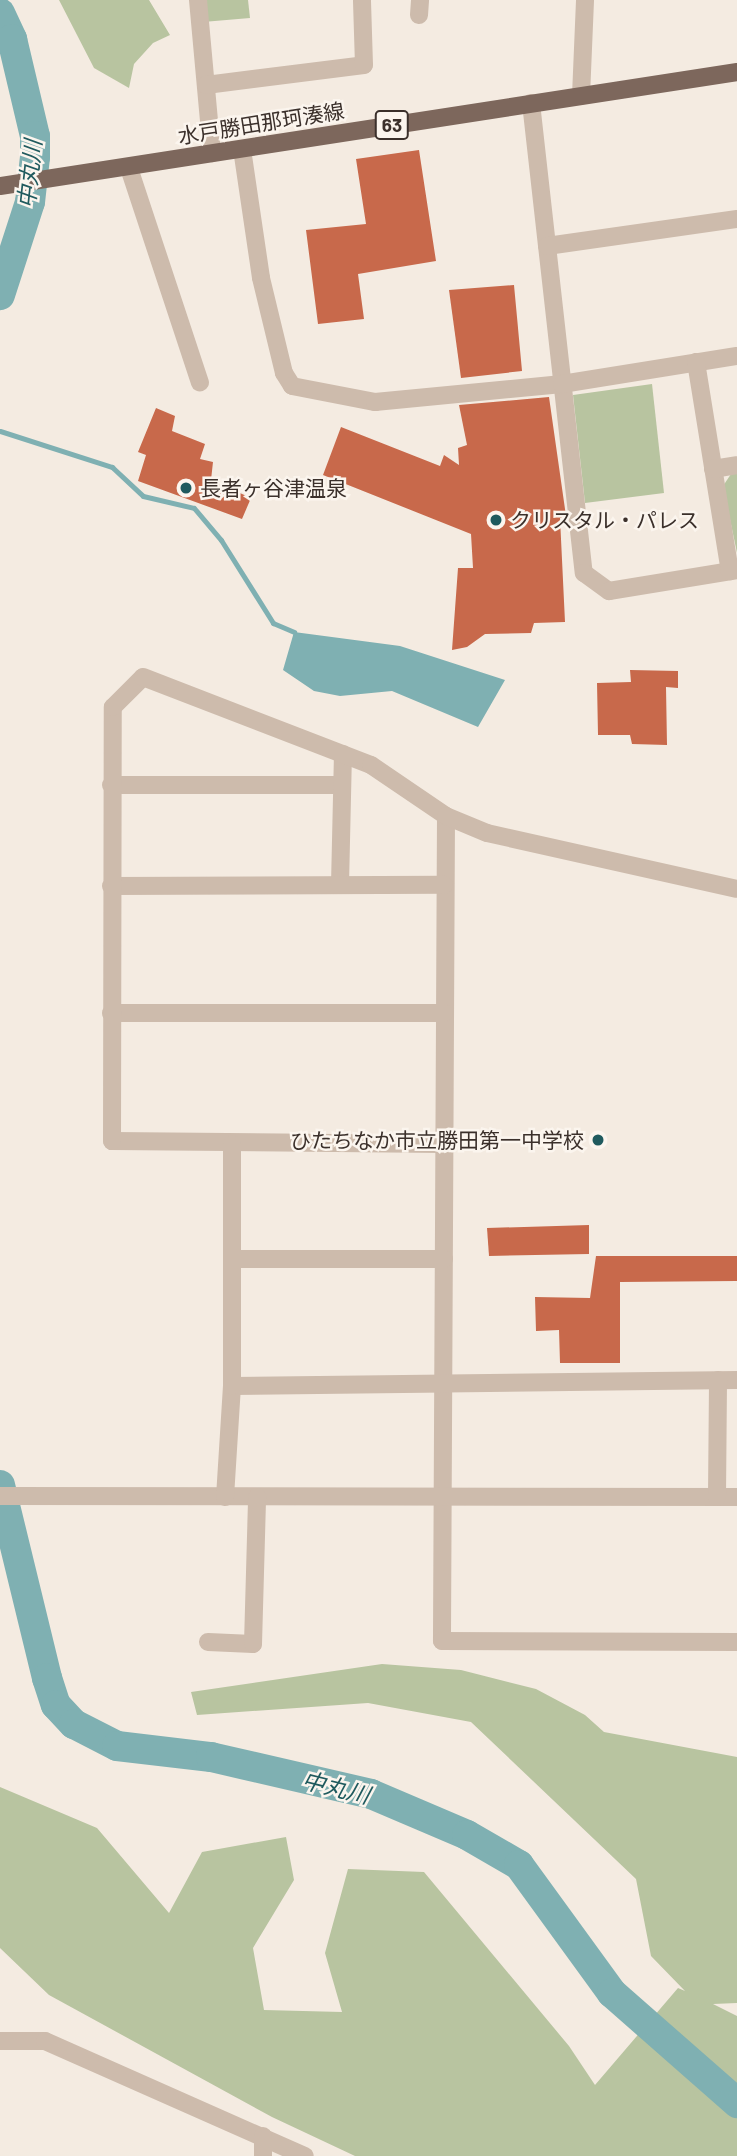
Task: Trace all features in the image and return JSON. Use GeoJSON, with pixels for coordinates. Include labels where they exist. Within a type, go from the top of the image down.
{"type":"FeatureCollection","features":[{"type":"Feature","properties":{"kind":"main road","name":"水戸勝田那珂湊線"},"geometry":{"type":"LineString","coordinates":[[5,185],[129,168],[737,72]]}},
{"type":"Feature","properties":{"kind":"street"},"geometry":{"type":"LineString","coordinates":[[198,0],[212,153]]}},
{"type":"Feature","properties":{"kind":"street"},"geometry":{"type":"LineString","coordinates":[[206,85],[364,65],[362,0]]}},
{"type":"Feature","properties":{"kind":"street"},"geometry":{"type":"LineString","coordinates":[[581,96],[585,0]]}},
{"type":"Feature","properties":{"kind":"street"},"geometry":{"type":"LineString","coordinates":[[531,103],[584,573],[609,591],[734,570],[713,469],[696,362]]}},
{"type":"Feature","properties":{"kind":"street"},"geometry":{"type":"LineString","coordinates":[[242,149],[261,278],[284,373],[292,386],[375,402],[562,384],[737,356]]}},
{"type":"Feature","properties":{"kind":"street"},"geometry":{"type":"LineString","coordinates":[[129,168],[200,383]]}},
{"type":"Feature","properties":{"kind":"street"},"geometry":{"type":"LineString","coordinates":[[547,246],[737,219]]}},
{"type":"Feature","properties":{"kind":"street"},"geometry":{"type":"LineString","coordinates":[[713,469],[737,465]]}},
{"type":"Feature","properties":{"kind":"street"},"geometry":{"type":"LineString","coordinates":[[443,1144],[112,1141],[113,706],[143,677],[371,765],[446,816],[522,843],[737,889]]}},
{"type":"Feature","properties":{"kind":"street"},"geometry":{"type":"LineString","coordinates":[[340,885],[343,754]]}},
{"type":"Feature","properties":{"kind":"street"},"geometry":{"type":"LineString","coordinates":[[111,785],[342,785]]}},
{"type":"Feature","properties":{"kind":"street"},"geometry":{"type":"LineString","coordinates":[[446,816],[442,1641],[737,1642]]}},
{"type":"Feature","properties":{"kind":"street"},"geometry":{"type":"LineString","coordinates":[[111,886],[444,885]]}},
{"type":"Feature","properties":{"kind":"street"},"geometry":{"type":"LineString","coordinates":[[111,1013],[444,1013]]}},
{"type":"Feature","properties":{"kind":"street"},"geometry":{"type":"LineString","coordinates":[[225,1497],[232,1385],[232,1144]]}},
{"type":"Feature","properties":{"kind":"street"},"geometry":{"type":"LineString","coordinates":[[234,1259],[444,1259]]}},
{"type":"Feature","properties":{"kind":"street"},"geometry":{"type":"LineString","coordinates":[[717,1497],[718,1380]]}},
{"type":"Feature","properties":{"kind":"street"},"geometry":{"type":"LineString","coordinates":[[232,1385],[737,1380]]}},
{"type":"Feature","properties":{"kind":"street"},"geometry":{"type":"LineString","coordinates":[[0,1496],[737,1497]]}},
{"type":"Feature","properties":{"kind":"street"},"geometry":{"type":"LineString","coordinates":[[208,1642],[253,1644],[257,1497]]}},
{"type":"Feature","properties":{"kind":"street"},"geometry":{"type":"LineString","coordinates":[[0,2041],[45,2041],[306,2156]]}},
{"type":"Feature","properties":{"kind":"street"},"geometry":{"type":"LineString","coordinates":[[263,2136],[263,2156]]}},
{"type":"Feature","properties":{"kind":"green space"},"geometry":{"type":"Polygon","coordinates":[[[59,0],[149,0],[170,35],[153,43],[134,64],[129,88],[94,68],[59,0]]]}},
{"type":"Feature","properties":{"kind":"green space"},"geometry":{"type":"Polygon","coordinates":[[[202,0],[248,0],[250,18],[203,22],[202,0]]]}},
{"type":"Feature","properties":{"kind":"green space"},"geometry":{"type":"Polygon","coordinates":[[[652,384],[664,493],[585,503],[573,395],[652,384]]]}},
{"type":"Feature","properties":{"kind":"green space"},"geometry":{"type":"Polygon","coordinates":[[[737,473],[737,553],[723,486],[731,474],[737,473]]]}},
{"type":"Feature","properties":{"kind":"green space"},"geometry":{"type":"Polygon","coordinates":[[[382,1664],[461,1670],[536,1689],[585,1715],[604,1732],[737,1757],[737,2003],[713,2004],[737,2016],[737,2156],[355,2156],[272,2117],[49,1995],[0,1948],[0,1787],[97,1828],[169,1913],[202,1852],[286,1837],[294,1880],[253,1948],[264,2010],[342,2012],[325,1953],[348,1869],[424,1872],[569,2046],[595,2085],[678,1988],[685,1991],[651,1956],[636,1879],[471,1722],[368,1703],[197,1715],[191,1692],[382,1664]]]}},
{"type":"Feature","properties":{"kind":"water"},"geometry":{"type":"Polygon","coordinates":[[[294,632],[400,646],[505,680],[478,727],[392,691],[340,696],[314,691],[283,670],[294,632]]]}},
{"type":"Feature","properties":{"kind":"building"},"geometry":{"type":"Polygon","coordinates":[[[419,150],[436,261],[358,274],[364,319],[318,324],[306,230],[366,224],[356,159],[419,150]]]}},
{"type":"Feature","properties":{"kind":"building"},"geometry":{"type":"Polygon","coordinates":[[[514,285],[522,371],[461,378],[449,290],[514,285]]]}},
{"type":"Feature","properties":{"kind":"building","name":"クリスタル・パレス"},"geometry":{"type":"Polygon","coordinates":[[[549,397],[566,516],[560,518],[565,622],[534,623],[531,633],[485,634],[467,647],[452,650],[458,568],[473,568],[471,534],[323,475],[341,427],[440,466],[444,455],[459,465],[458,448],[467,445],[459,405],[549,397]]]}},
{"type":"Feature","properties":{"kind":"building"},"geometry":{"type":"Polygon","coordinates":[[[156,408],[175,416],[172,431],[205,444],[200,459],[213,462],[211,480],[251,498],[242,519],[138,481],[146,455],[138,452],[156,408]]]}},
{"type":"Feature","properties":{"kind":"building"},"geometry":{"type":"Polygon","coordinates":[[[630,670],[678,671],[678,688],[666,687],[667,745],[632,744],[630,735],[598,735],[597,683],[631,682],[630,670]]]}},
{"type":"Feature","properties":{"kind":"building"},"geometry":{"type":"Polygon","coordinates":[[[589,1225],[589,1254],[489,1256],[487,1228],[589,1225]]]}},
{"type":"Feature","properties":{"kind":"building"},"geometry":{"type":"Polygon","coordinates":[[[596,1256],[737,1256],[737,1281],[620,1282],[620,1363],[560,1363],[559,1330],[536,1331],[535,1297],[590,1298],[596,1256]]]}},
{"type":"Feature","properties":{"kind":"waterway","name":"中丸川"},"geometry":{"type":"LineString","coordinates":[[0,13],[12,39],[35,136],[30,202],[0,295]]}},
{"type":"Feature","properties":{"kind":"waterway"},"geometry":{"type":"LineString","coordinates":[[0,431],[112,467],[143,496],[194,508],[221,540],[273,623],[294,632]]}},
{"type":"Feature","properties":{"kind":"waterway","name":"中丸川"},"geometry":{"type":"LineString","coordinates":[[0,1485],[47,1678],[56,1705],[74,1724],[117,1746],[211,1757],[371,1794],[467,1835],[519,1865],[612,1993],[737,2103]]}},
{"type":"Feature","properties":{"kind":"place","name":"長者ヶ谷津温泉"},"geometry":{"type":"Point","coordinates":[186,488]}},
{"type":"Feature","properties":{"kind":"place","name":"クリスタル・パレス"},"geometry":{"type":"Point","coordinates":[496,520]}},
{"type":"Feature","properties":{"kind":"place","name":"ひたちなか市立勝田第一中学校"},"geometry":{"type":"Point","coordinates":[598,1140]}}]}
